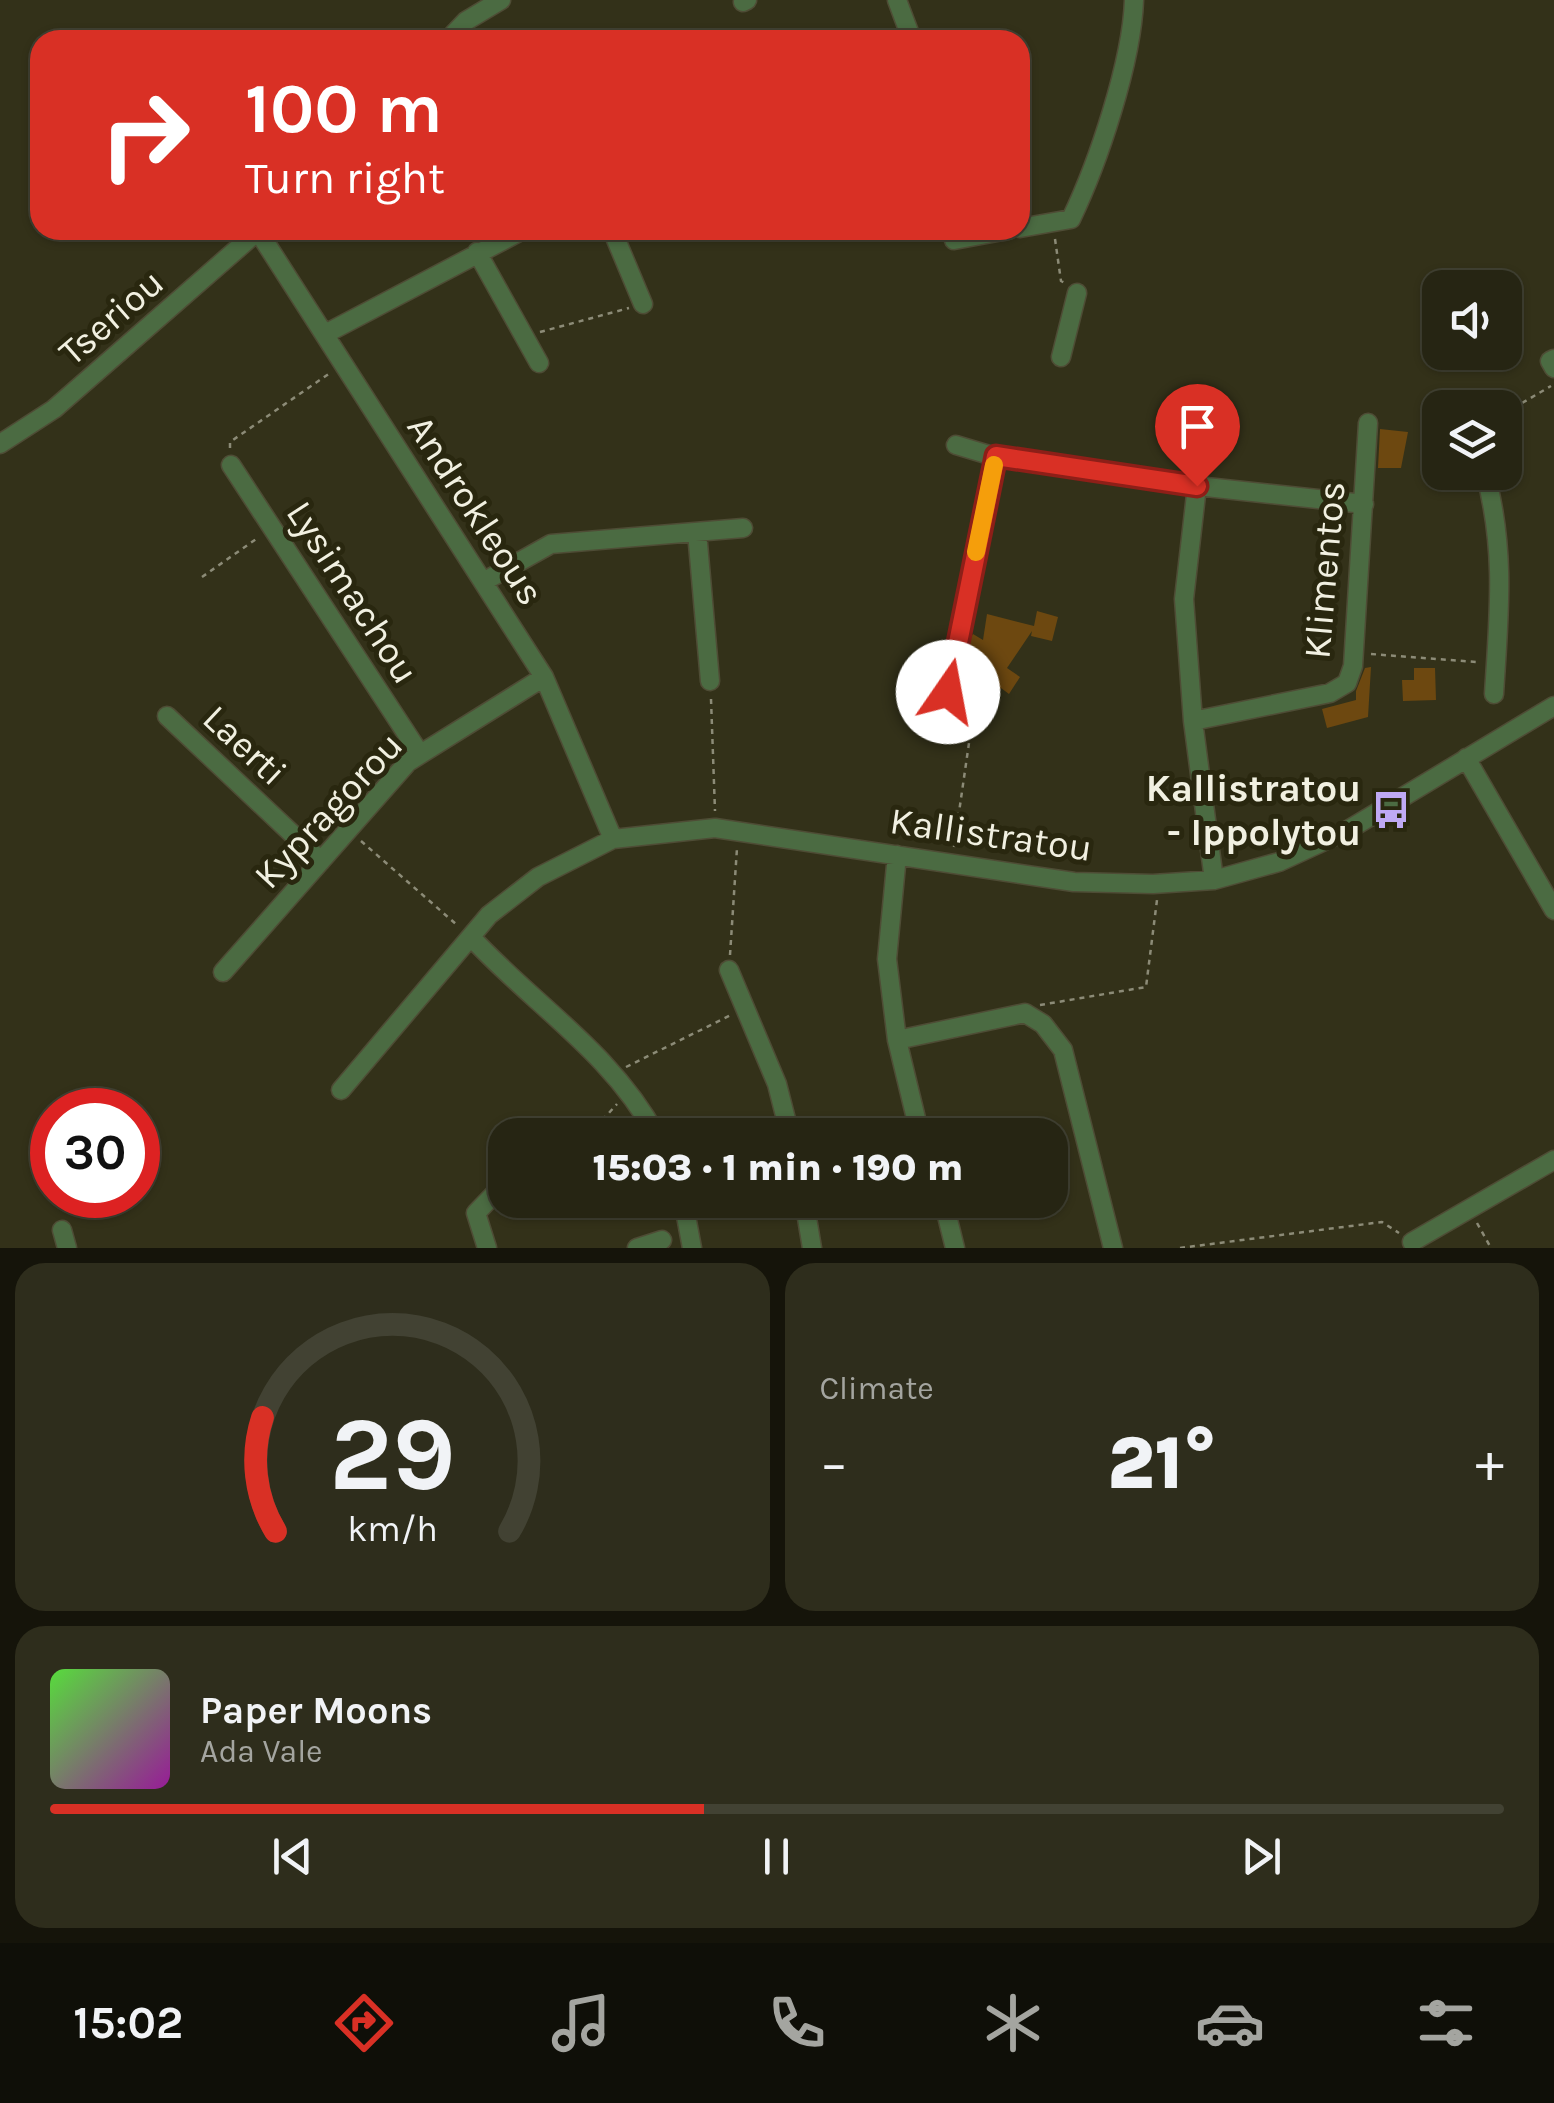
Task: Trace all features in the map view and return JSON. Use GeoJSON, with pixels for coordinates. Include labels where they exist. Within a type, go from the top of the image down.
{"type":"FeatureCollection","features":[{"type":"Feature","properties":{"kind":"street"},"geometry":{"type":"LineString","coordinates":[[458,30],[501,0]]}},
{"type":"Feature","properties":{"kind":"street"},"geometry":{"type":"LineString","coordinates":[[896,0],[908,30]]}},
{"type":"Feature","properties":{"kind":"street"},"geometry":{"type":"LineString","coordinates":[[1030,226],[1071,219],[1090,179],[1133,30],[1134,0]]}},
{"type":"Feature","properties":{"kind":"street","name":"Tseriou"},"geometry":{"type":"LineString","coordinates":[[0,444],[54,410],[247,240]]}},
{"type":"Feature","properties":{"kind":"street","name":"Androkleous"},"geometry":{"type":"LineString","coordinates":[[264,240],[544,677],[612,839]]}},
{"type":"Feature","properties":{"kind":"street"},"geometry":{"type":"LineString","coordinates":[[325,334],[502,240]]}},
{"type":"Feature","properties":{"kind":"street"},"geometry":{"type":"LineString","coordinates":[[616,240],[643,304]]}},
{"type":"Feature","properties":{"kind":"street"},"geometry":{"type":"LineString","coordinates":[[477,252],[539,363]]}},
{"type":"Feature","properties":{"kind":"street"},"geometry":{"type":"LineString","coordinates":[[1061,357],[1077,294]]}},
{"type":"Feature","properties":{"kind":"street","name":"Klimentos"},"geometry":{"type":"LineString","coordinates":[[1193,721],[1330,693],[1346,683],[1354,652],[1368,424]]}},
{"type":"Feature","properties":{"kind":"street"},"geometry":{"type":"LineString","coordinates":[[956,446],[996,456],[1197,486],[1364,504]]}},
{"type":"Feature","properties":{"kind":"street"},"geometry":{"type":"LineString","coordinates":[[939,731],[996,456]]}},
{"type":"Feature","properties":{"kind":"street","name":"Lysimachou"},"geometry":{"type":"LineString","coordinates":[[231,465],[420,754]]}},
{"type":"Feature","properties":{"kind":"street"},"geometry":{"type":"LineString","coordinates":[[1197,486],[1184,599],[1193,721],[1214,880]]}},
{"type":"Feature","properties":{"kind":"street"},"geometry":{"type":"LineString","coordinates":[[1489,490],[1500,548],[1494,694]]}},
{"type":"Feature","properties":{"kind":"street"},"geometry":{"type":"LineString","coordinates":[[483,582],[551,544],[742,528]]}},
{"type":"Feature","properties":{"kind":"street"},"geometry":{"type":"LineString","coordinates":[[698,532],[710,680]]}},
{"type":"Feature","properties":{"kind":"street","name":"Kypragorou"},"geometry":{"type":"LineString","coordinates":[[223,972],[408,762],[544,677]]}},
{"type":"Feature","properties":{"kind":"street","name":"Kallistratou"},"geometry":{"type":"LineString","coordinates":[[340,1090],[488,915],[538,877],[612,839],[715,828],[1074,882],[1214,880],[1280,862],[1331,838],[1554,706]]}},
{"type":"Feature","properties":{"kind":"street","name":"Laerti"},"geometry":{"type":"LineString","coordinates":[[167,716],[321,862]]}},
{"type":"Feature","properties":{"kind":"street"},"geometry":{"type":"LineString","coordinates":[[1466,758],[1554,910]]}},
{"type":"Feature","properties":{"kind":"street"},"geometry":{"type":"LineString","coordinates":[[897,855],[887,958],[911,1118]]}},
{"type":"Feature","properties":{"kind":"street"},"geometry":{"type":"LineString","coordinates":[[471,937],[495,964],[597,1054],[645,1118]]}},
{"type":"Feature","properties":{"kind":"street"},"geometry":{"type":"LineString","coordinates":[[729,970],[776,1084],[785,1118]]}},
{"type":"Feature","properties":{"kind":"street"},"geometry":{"type":"LineString","coordinates":[[897,1040],[1025,1014],[1043,1024],[1063,1050],[1113,1248]]}},
{"type":"Feature","properties":{"kind":"street"},"geometry":{"type":"LineString","coordinates":[[1412,1242],[1554,1160]]}},
{"type":"Feature","properties":{"kind":"street"},"geometry":{"type":"LineString","coordinates":[[486,1248],[476,1213],[488,1201]]}},
{"type":"Feature","properties":{"kind":"street"},"geometry":{"type":"LineString","coordinates":[[686,1218],[692,1248]]}},
{"type":"Feature","properties":{"kind":"street"},"geometry":{"type":"LineString","coordinates":[[807,1218],[812,1248]]}},
{"type":"Feature","properties":{"kind":"street"},"geometry":{"type":"LineString","coordinates":[[948,1218],[955,1248]]}},
{"type":"Feature","properties":{"kind":"street"},"geometry":{"type":"LineString","coordinates":[[637,1248],[662,1240]]}},
{"type":"Feature","properties":{"kind":"path"},"geometry":{"type":"LineString","coordinates":[[1052,222],[1062,281],[1077,294]]}},
{"type":"Feature","properties":{"kind":"path"},"geometry":{"type":"LineString","coordinates":[[524,336],[643,304]]}},
{"type":"Feature","properties":{"kind":"path"},"geometry":{"type":"LineString","coordinates":[[231,465],[230,442],[343,363]]}},
{"type":"Feature","properties":{"kind":"path"},"geometry":{"type":"LineString","coordinates":[[1522,402],[1554,384]]}},
{"type":"Feature","properties":{"kind":"path"},"geometry":{"type":"LineString","coordinates":[[202,577],[272,528]]}},
{"type":"Feature","properties":{"kind":"path"},"geometry":{"type":"LineString","coordinates":[[1354,652],[1469,662],[1496,660]]}},
{"type":"Feature","properties":{"kind":"path"},"geometry":{"type":"LineString","coordinates":[[710,680],[715,828]]}},
{"type":"Feature","properties":{"kind":"path"},"geometry":{"type":"LineString","coordinates":[[939,731],[970,736],[951,863]]}},
{"type":"Feature","properties":{"kind":"path"},"geometry":{"type":"LineString","coordinates":[[348,830],[471,937]]}},
{"type":"Feature","properties":{"kind":"path"},"geometry":{"type":"LineString","coordinates":[[729,970],[738,831]]}},
{"type":"Feature","properties":{"kind":"path"},"geometry":{"type":"LineString","coordinates":[[1033,1018],[1041,1002],[1146,987],[1160,883]]}},
{"type":"Feature","properties":{"kind":"path"},"geometry":{"type":"LineString","coordinates":[[613,1074],[746,1008]]}},
{"type":"Feature","properties":{"kind":"path"},"geometry":{"type":"LineString","coordinates":[[604,1118],[628,1092]]}},
{"type":"Feature","properties":{"kind":"path"},"geometry":{"type":"LineString","coordinates":[[1468,1209],[1492,1248]]}},
{"type":"Feature","properties":{"kind":"path"},"geometry":{"type":"LineString","coordinates":[[1180,1248],[1382,1222],[1412,1242]]}},
{"type":"Feature","properties":{"kind":"building"},"geometry":{"type":"Polygon","coordinates":[[[1380,429],[1408,432],[1401,468],[1378,468],[1380,429]]]}},
{"type":"Feature","properties":{"kind":"building"},"geometry":{"type":"Polygon","coordinates":[[[1037,611],[1058,617],[1052,641],[1031,636],[1032,631],[1007,668],[1020,677],[1009,694],[1001,688],[992,702],[962,682],[969,664],[966,662],[971,637],[973,634],[983,640],[987,614],[1034,626],[1037,611]]]}},
{"type":"Feature","properties":{"kind":"building"},"geometry":{"type":"Polygon","coordinates":[[[1371,667],[1368,717],[1327,728],[1322,709],[1356,700],[1365,668],[1371,667]]]}},
{"type":"Feature","properties":{"kind":"building"},"geometry":{"type":"Polygon","coordinates":[[[1414,668],[1435,668],[1436,700],[1403,701],[1402,680],[1414,680],[1414,668]]]}},
{"type":"Feature","properties":{"kind":"slow traffic"},"geometry":{"type":"LineString","coordinates":[[976,552],[994,465]]}},
{"type":"Feature","properties":{"kind":"place","name":"Kallistratou - Ippolytou"},"geometry":{"type":"Point","coordinates":[1391,810]}},
{"type":"Feature","properties":{"kind":"route"},"geometry":{"type":"LineString","coordinates":[[948,692],[996,456],[1197,486]]}}]}
